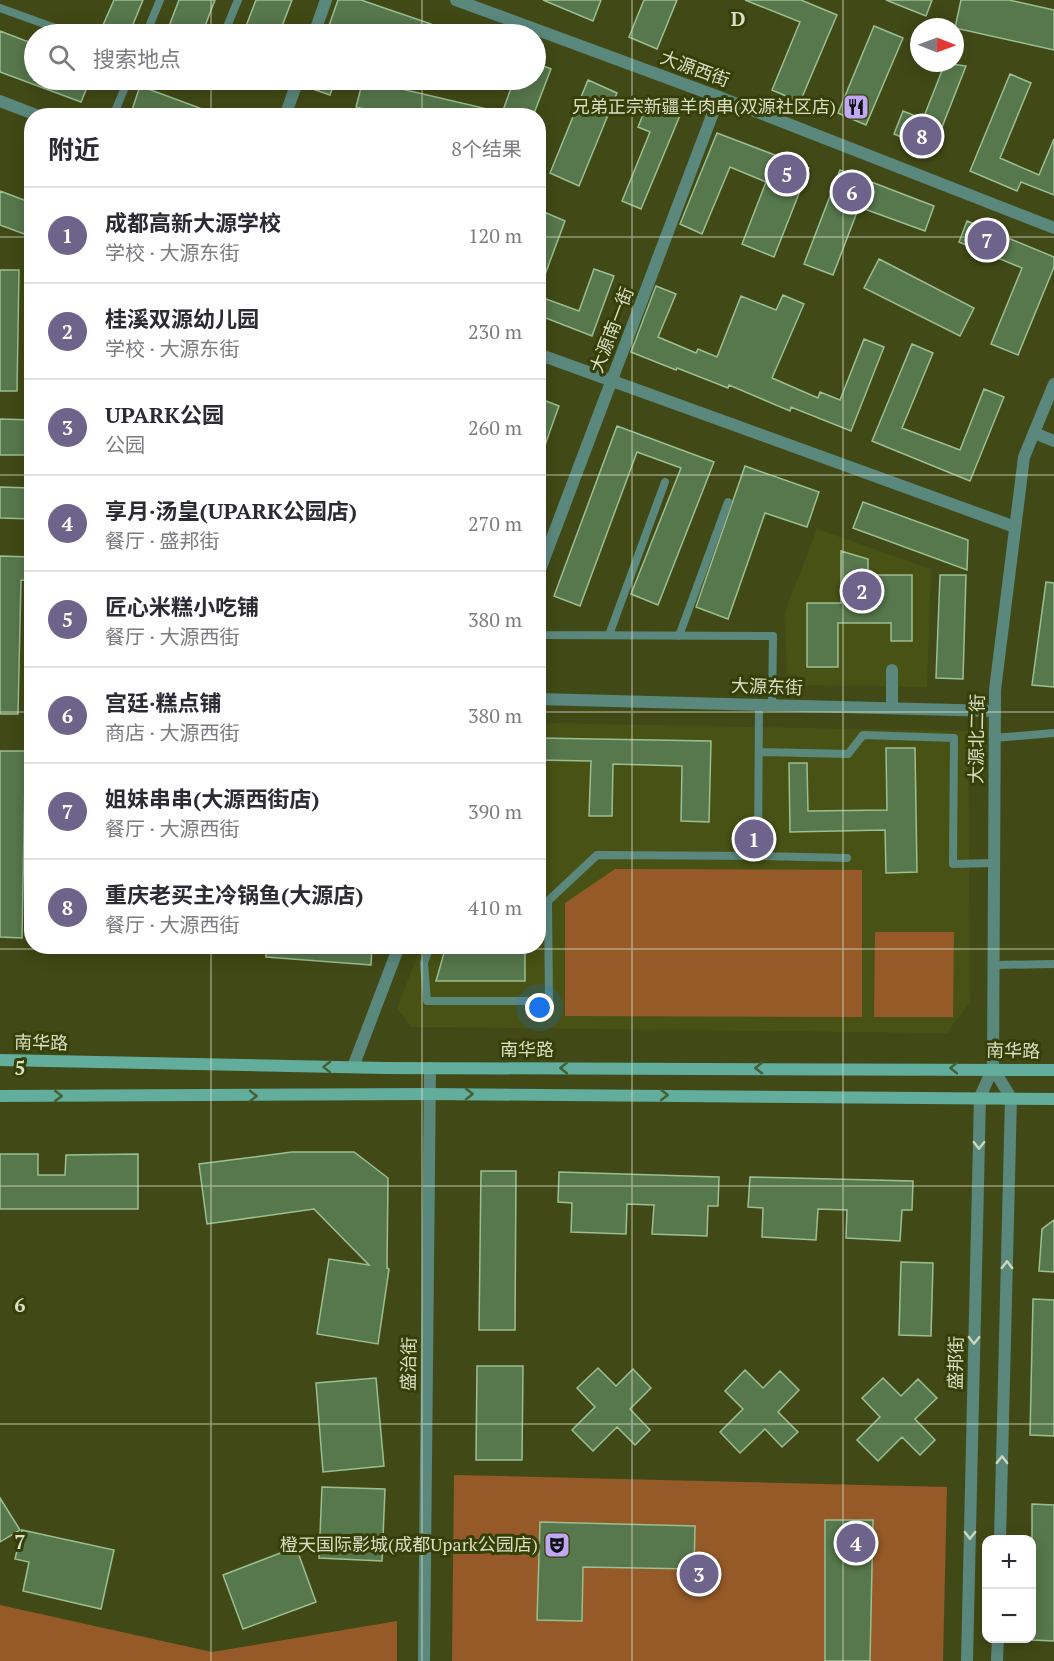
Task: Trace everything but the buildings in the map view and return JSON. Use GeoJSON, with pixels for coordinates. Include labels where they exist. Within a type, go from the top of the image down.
{"type":"FeatureCollection","features":[{"type":"Feature","properties":{"kind":"main road","name":"南华路"},"geometry":{"type":"LineString","coordinates":[[0,1060],[430,1068],[993,1068],[1054,1070]]}},
{"type":"Feature","properties":{"kind":"main road"},"geometry":{"type":"LineString","coordinates":[[0,1096],[430,1094],[1054,1099]]}},
{"type":"Feature","properties":{"kind":"street"},"geometry":{"type":"LineString","coordinates":[[318,24],[326,0]]}},
{"type":"Feature","properties":{"kind":"street","name":"大源西街"},"geometry":{"type":"LineString","coordinates":[[456,0],[521,24]]}},
{"type":"Feature","properties":{"kind":"street","name":"大源西街"},"geometry":{"type":"LineString","coordinates":[[546,33],[718,97],[1054,228]]}},
{"type":"Feature","properties":{"kind":"street"},"geometry":{"type":"LineString","coordinates":[[288,108],[294,90]]}},
{"type":"Feature","properties":{"kind":"street","name":"大源南一街"},"geometry":{"type":"LineString","coordinates":[[546,554],[718,97]]}},
{"type":"Feature","properties":{"kind":"street"},"geometry":{"type":"LineString","coordinates":[[0,101],[24,110]]}},
{"type":"Feature","properties":{"kind":"street"},"geometry":{"type":"LineString","coordinates":[[546,357],[1015,527]]}},
{"type":"Feature","properties":{"kind":"street","name":"大源北二街"},"geometry":{"type":"LineString","coordinates":[[993,1068],[995,690],[1024,457],[1054,384]]}},
{"type":"Feature","properties":{"kind":"street"},"geometry":{"type":"LineString","coordinates":[[1034,433],[1054,441]]}},
{"type":"Feature","properties":{"kind":"street"},"geometry":{"type":"LineString","coordinates":[[892,670],[892,708]]}},
{"type":"Feature","properties":{"kind":"street","name":"大源东街"},"geometry":{"type":"LineString","coordinates":[[546,699],[995,711]]}},
{"type":"Feature","properties":{"kind":"street"},"geometry":{"type":"LineString","coordinates":[[353,1067],[396,954]]}},
{"type":"Feature","properties":{"kind":"street","name":"盛治街"},"geometry":{"type":"LineString","coordinates":[[424,1661],[430,1068]]}},
{"type":"Feature","properties":{"kind":"street"},"geometry":{"type":"LineString","coordinates":[[993,1068],[1011,1098],[1000,1535]]}},
{"type":"Feature","properties":{"kind":"street","name":"盛邦街"},"geometry":{"type":"LineString","coordinates":[[967,1661],[980,1097],[993,1068]]}},
{"type":"Feature","properties":{"kind":"street"},"geometry":{"type":"LineString","coordinates":[[997,1661],[998,1643]]}},
{"type":"Feature","properties":{"kind":"lane"},"geometry":{"type":"LineString","coordinates":[[150,24],[160,0]]}},
{"type":"Feature","properties":{"kind":"lane"},"geometry":{"type":"LineString","coordinates":[[228,24],[238,0]]}},
{"type":"Feature","properties":{"kind":"lane"},"geometry":{"type":"LineString","coordinates":[[0,8],[44,24]]}},
{"type":"Feature","properties":{"kind":"lane"},"geometry":{"type":"LineString","coordinates":[[116,108],[124,90]]}},
{"type":"Feature","properties":{"kind":"lane"},"geometry":{"type":"LineString","coordinates":[[609,635],[665,482]]}},
{"type":"Feature","properties":{"kind":"lane"},"geometry":{"type":"LineString","coordinates":[[679,636],[728,502]]}},
{"type":"Feature","properties":{"kind":"lane"},"geometry":{"type":"LineString","coordinates":[[546,635],[773,636],[759,752],[758,856]]}},
{"type":"Feature","properties":{"kind":"lane"},"geometry":{"type":"LineString","coordinates":[[994,738],[1054,733]]}},
{"type":"Feature","properties":{"kind":"lane"},"geometry":{"type":"LineString","coordinates":[[759,752],[848,753],[862,735],[954,738],[953,864],[994,863]]}},
{"type":"Feature","properties":{"kind":"lane"},"geometry":{"type":"LineString","coordinates":[[427,954],[424,963],[427,1001],[549,1001],[548,901],[597,855],[847,858]]}},
{"type":"Feature","properties":{"kind":"lane"},"geometry":{"type":"LineString","coordinates":[[994,965],[1054,964]]}},
{"type":"Feature","properties":{"kind":"shaded area"},"geometry":{"type":"Polygon","coordinates":[[[817,529],[931,569],[927,687],[787,685],[785,612],[817,529]]]}},
{"type":"Feature","properties":{"kind":"shaded area"},"geometry":{"type":"Polygon","coordinates":[[[546,723],[968,731],[970,1002],[947,1033],[411,1027],[397,1008],[418,954],[546,954],[546,723]]]}},
{"type":"Feature","properties":{"kind":"shaded area"},"geometry":{"type":"Polygon","coordinates":[[[615,869],[862,870],[862,1017],[565,1016],[565,903],[615,869]]]}},
{"type":"Feature","properties":{"kind":"shaded area"},"geometry":{"type":"Polygon","coordinates":[[[875,932],[954,932],[953,1017],[874,1017],[875,932]]]}},
{"type":"Feature","properties":{"kind":"shaded area"},"geometry":{"type":"Polygon","coordinates":[[[454,1475],[947,1487],[943,1661],[452,1661],[454,1475]]]}},
{"type":"Feature","properties":{"kind":"shaded area"},"geometry":{"type":"Polygon","coordinates":[[[0,1605],[212,1652],[397,1621],[397,1661],[0,1661],[0,1605]]]}},
{"type":"Feature","properties":{"kind":"place","name":"兄弟正宗新疆羊肉串(双源社区店)"},"geometry":{"type":"Point","coordinates":[856,107]}},
{"type":"Feature","properties":{"kind":"place","name":"重庆老买主冷锅鱼(大源店)"},"geometry":{"type":"Point","coordinates":[922,136]}},
{"type":"Feature","properties":{"kind":"place","name":"匠心米糕小吃铺"},"geometry":{"type":"Point","coordinates":[787,174]}},
{"type":"Feature","properties":{"kind":"place","name":"宫廷·糕点铺"},"geometry":{"type":"Point","coordinates":[852,192]}},
{"type":"Feature","properties":{"kind":"place","name":"姐妹串串(大源西街店)"},"geometry":{"type":"Point","coordinates":[987,240]}},
{"type":"Feature","properties":{"kind":"place","name":"桂溪双源幼儿园"},"geometry":{"type":"Point","coordinates":[862,591]}},
{"type":"Feature","properties":{"kind":"place","name":"成都高新大源学校"},"geometry":{"type":"Point","coordinates":[754,839]}},
{"type":"Feature","properties":{"kind":"place","name":"享月·汤皇(UPARK公园店)"},"geometry":{"type":"Point","coordinates":[856,1543]}},
{"type":"Feature","properties":{"kind":"place","name":"橙天国际影城(成都Upark公园店)"},"geometry":{"type":"Point","coordinates":[557,1545]}},
{"type":"Feature","properties":{"kind":"place","name":"UPARK公园"},"geometry":{"type":"Point","coordinates":[699,1574]}}]}
